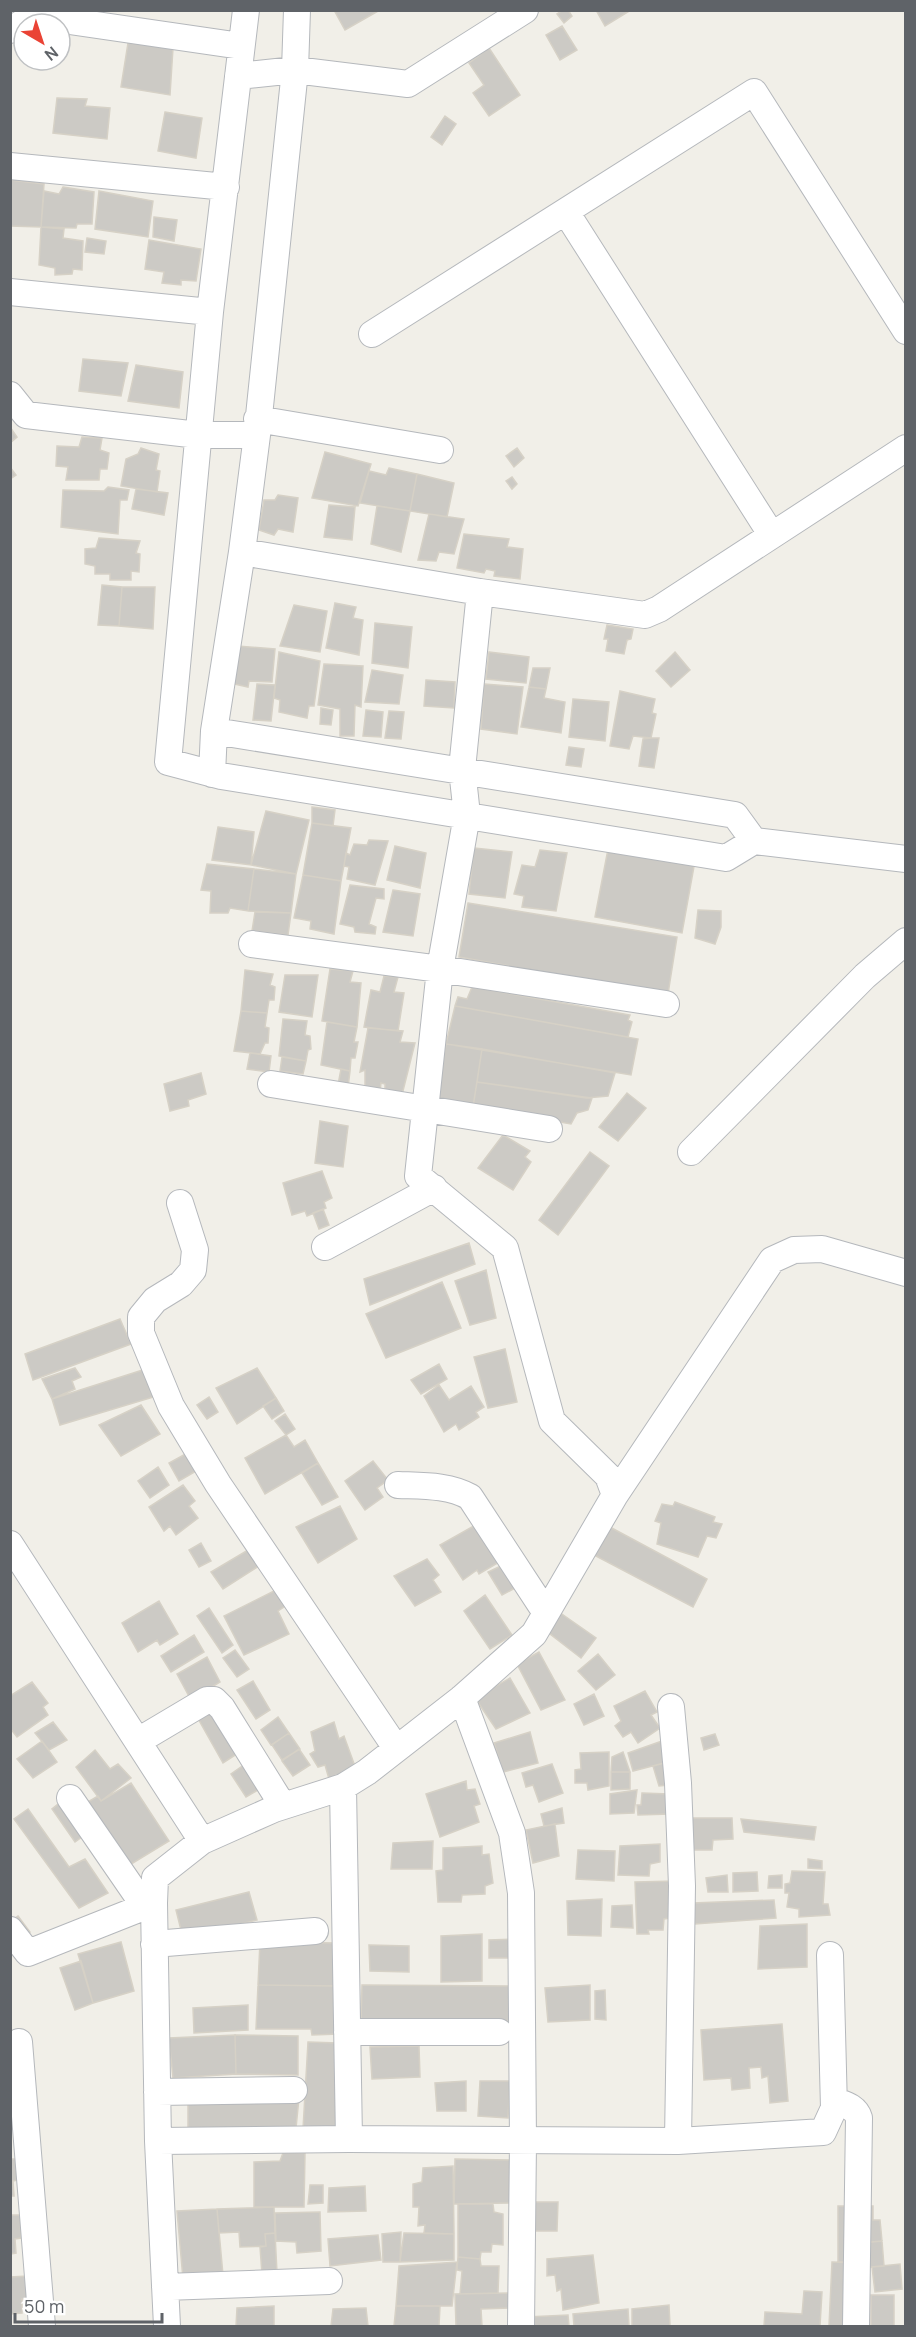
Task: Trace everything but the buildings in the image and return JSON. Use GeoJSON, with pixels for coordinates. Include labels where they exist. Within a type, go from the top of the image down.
{"type":"FeatureCollection","features":[{"type":"Feature","properties":{"kind":"street"},"geometry":{"type":"LineString","coordinates":[[246,10],[210,312],[168,762],[212,774],[726,858],[754,841],[906,859]]}},
{"type":"Feature","properties":{"kind":"street"},"geometry":{"type":"LineString","coordinates":[[212,774],[214,731],[242,552],[257,427],[295,70],[297,10]]}},
{"type":"Feature","properties":{"kind":"street"},"geometry":{"type":"LineString","coordinates":[[238,76],[295,70],[408,84],[525,10]]}},
{"type":"Feature","properties":{"kind":"street"},"geometry":{"type":"LineString","coordinates":[[72,18],[242,46]]}},
{"type":"Feature","properties":{"kind":"street"},"geometry":{"type":"LineString","coordinates":[[372,334],[754,92],[906,331]]}},
{"type":"Feature","properties":{"kind":"street"},"geometry":{"type":"LineString","coordinates":[[10,166],[226,187]]}},
{"type":"Feature","properties":{"kind":"street"},"geometry":{"type":"LineString","coordinates":[[566,212],[771,534]]}},
{"type":"Feature","properties":{"kind":"street"},"geometry":{"type":"LineString","coordinates":[[10,292],[210,312]]}},
{"type":"Feature","properties":{"kind":"street"},"geometry":{"type":"LineString","coordinates":[[10,395],[26,415],[198,435],[257,427],[440,450]]}},
{"type":"Feature","properties":{"kind":"street"},"geometry":{"type":"LineString","coordinates":[[242,552],[480,592],[645,615],[659,609],[906,447]]}},
{"type":"Feature","properties":{"kind":"street"},"geometry":{"type":"LineString","coordinates":[[480,592],[462,769],[467,815],[440,969],[418,1176],[505,1248],[552,1421],[608,1476],[615,1495]]}},
{"type":"Feature","properties":{"kind":"street"},"geometry":{"type":"LineString","coordinates":[[214,731],[462,769],[735,815],[754,841]]}},
{"type":"Feature","properties":{"kind":"street"},"geometry":{"type":"LineString","coordinates":[[692,1152],[865,976],[906,941]]}},
{"type":"Feature","properties":{"kind":"street"},"geometry":{"type":"LineString","coordinates":[[252,944],[440,969],[666,1004]]}},
{"type":"Feature","properties":{"kind":"street"},"geometry":{"type":"LineString","coordinates":[[270,1084],[549,1129]]}},
{"type":"Feature","properties":{"kind":"street"},"geometry":{"type":"LineString","coordinates":[[324,1247],[434,1188]]}},
{"type":"Feature","properties":{"kind":"street"},"geometry":{"type":"LineString","coordinates":[[180,1203],[195,1250],[193,1269],[181,1284],[154,1300],[141,1317],[141,1333],[171,1406],[218,1484],[396,1748]]}},
{"type":"Feature","properties":{"kind":"street"},"geometry":{"type":"LineString","coordinates":[[167,2326],[158,2141],[154,1944],[149,1905],[155,1878],[202,1841],[283,1806],[343,1787],[462,1698],[534,1634],[615,1495],[772,1260],[794,1250],[822,1249],[906,1273]]}},
{"type":"Feature","properties":{"kind":"street"},"geometry":{"type":"LineString","coordinates":[[398,1485],[448,1488],[470,1497],[546,1613]]}},
{"type":"Feature","properties":{"kind":"street"},"geometry":{"type":"LineString","coordinates":[[10,1544],[202,1841]]}},
{"type":"Feature","properties":{"kind":"street"},"geometry":{"type":"LineString","coordinates":[[462,1698],[512,1833],[521,1893],[523,2142],[521,2326]]}},
{"type":"Feature","properties":{"kind":"street"},"geometry":{"type":"LineString","coordinates":[[138,1741],[207,1700],[214,1700],[222,1708],[283,1806]]}},
{"type":"Feature","properties":{"kind":"street"},"geometry":{"type":"LineString","coordinates":[[671,1707],[678,1783],[682,1886],[678,2141]]}},
{"type":"Feature","properties":{"kind":"street"},"geometry":{"type":"LineString","coordinates":[[343,1787],[349,2139]]}},
{"type":"Feature","properties":{"kind":"street"},"geometry":{"type":"LineString","coordinates":[[70,1798],[149,1905]]}},
{"type":"Feature","properties":{"kind":"street"},"geometry":{"type":"LineString","coordinates":[[10,1930],[28,1953],[149,1905]]}},
{"type":"Feature","properties":{"kind":"street"},"geometry":{"type":"LineString","coordinates":[[154,1944],[315,1930]]}},
{"type":"Feature","properties":{"kind":"street"},"geometry":{"type":"LineString","coordinates":[[158,2141],[349,2139],[523,2142],[678,2141],[823,2132],[834,2108],[830,1955]]}},
{"type":"Feature","properties":{"kind":"street"},"geometry":{"type":"LineString","coordinates":[[347,2032],[499,2032]]}},
{"type":"Feature","properties":{"kind":"street"},"geometry":{"type":"LineString","coordinates":[[19,2042],[42,2326]]}},
{"type":"Feature","properties":{"kind":"street"},"geometry":{"type":"LineString","coordinates":[[157,2092],[294,2090]]}},
{"type":"Feature","properties":{"kind":"street"},"geometry":{"type":"LineString","coordinates":[[834,2100],[852,2108],[857,2112],[859,2118],[856,2326]]}},
{"type":"Feature","properties":{"kind":"street"},"geometry":{"type":"LineString","coordinates":[[165,2287],[329,2281]]}}]}
